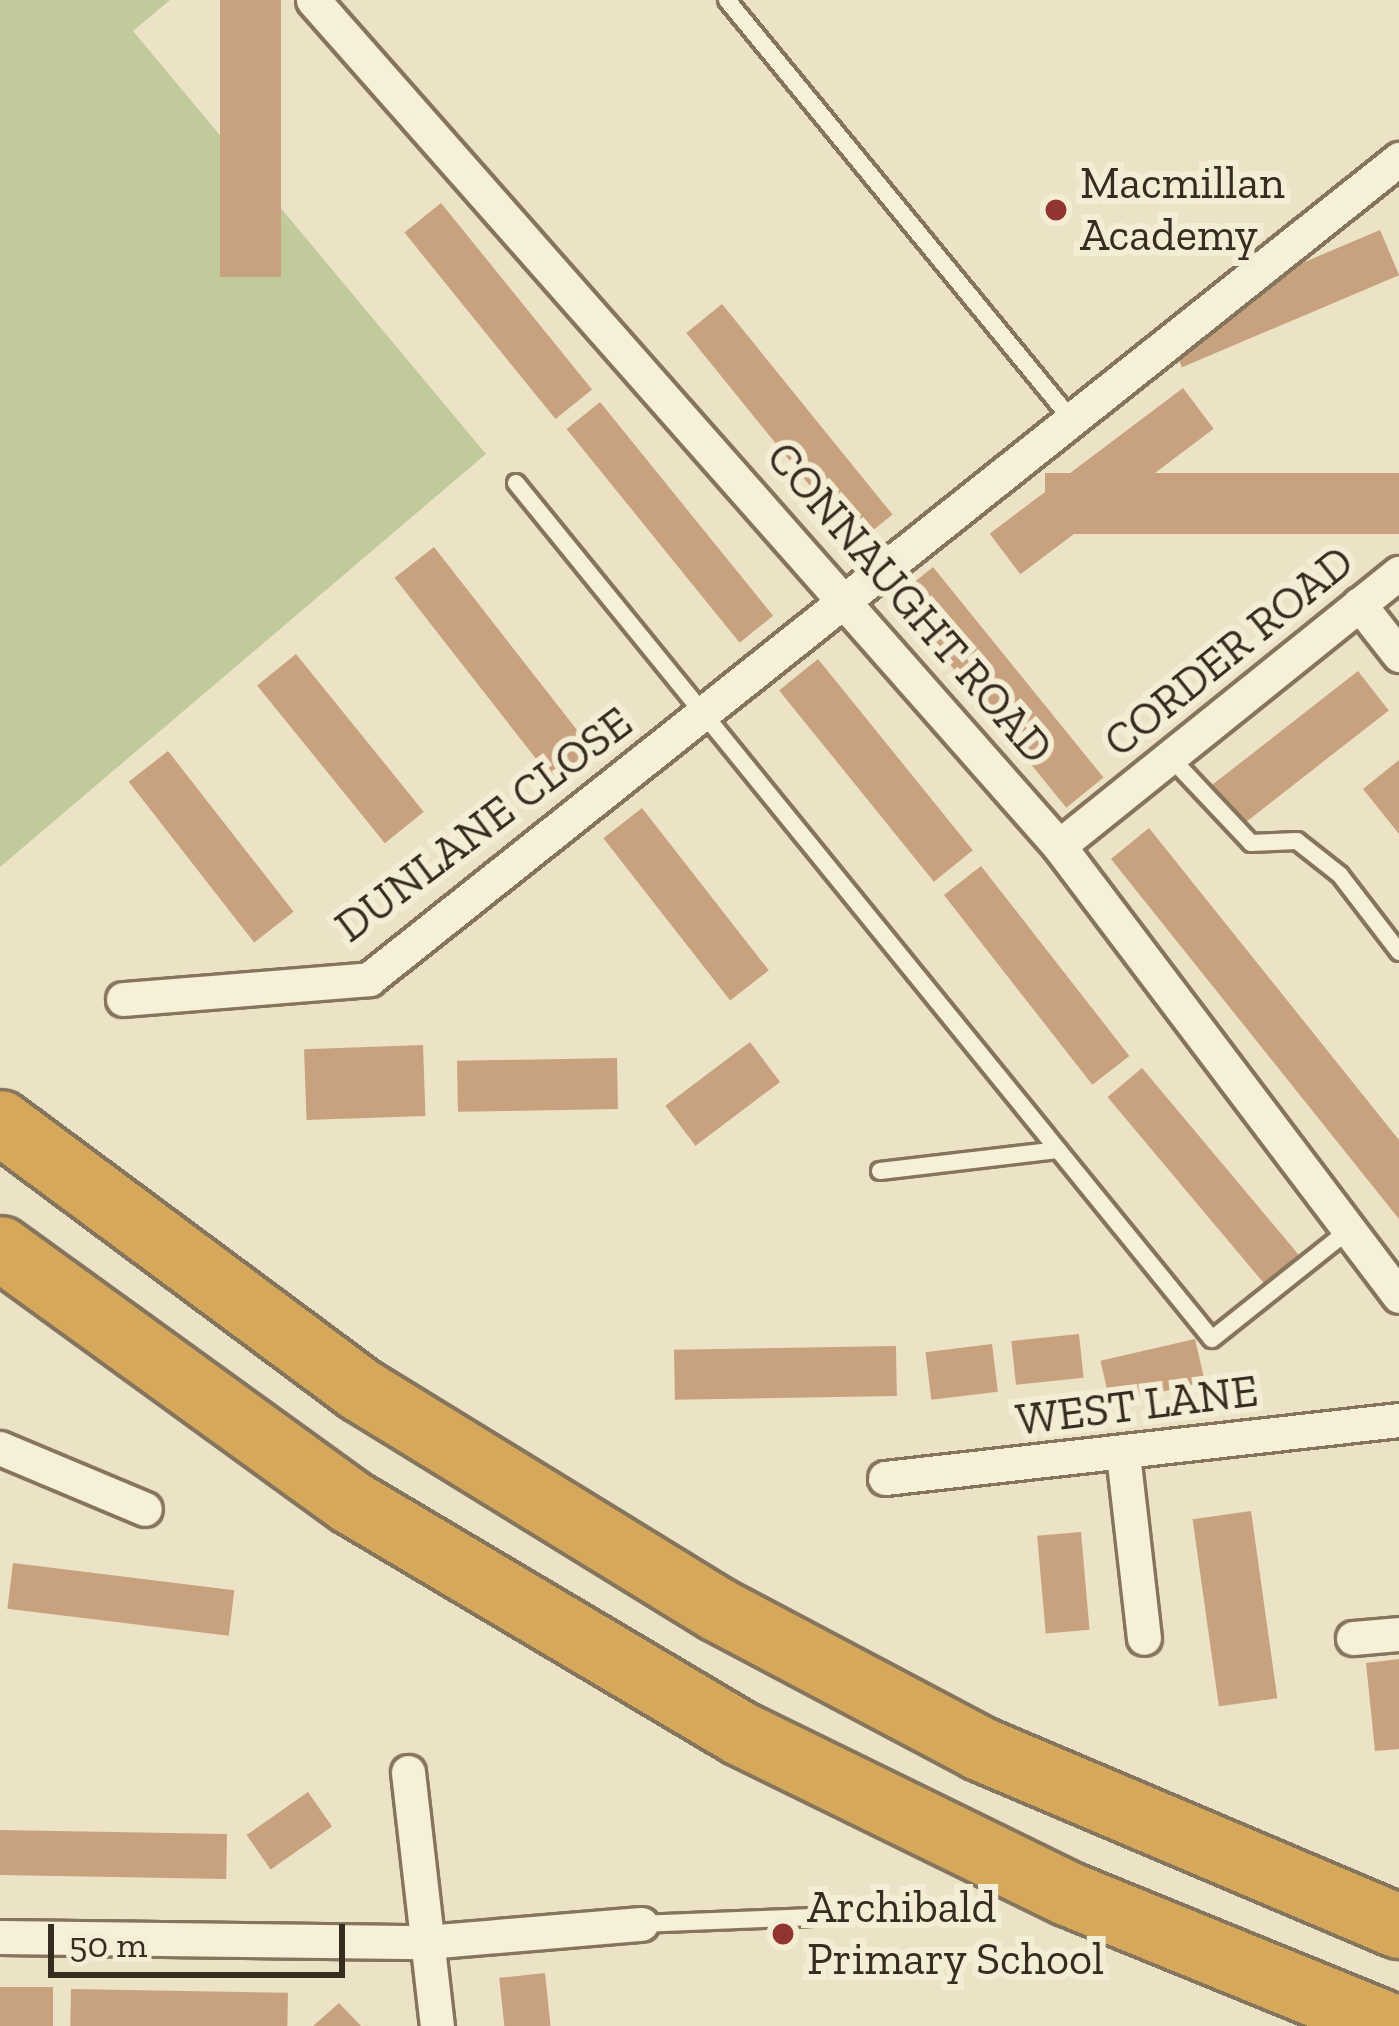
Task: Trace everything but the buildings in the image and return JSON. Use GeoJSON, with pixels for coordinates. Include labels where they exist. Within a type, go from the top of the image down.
{"type":"FeatureCollection","features":[{"type":"Feature","properties":{"kind":"highway"},"geometry":{"type":"LineString","coordinates":[[0,1121],[234,1304],[698,1598],[980,1748],[1399,1926]]}},
{"type":"Feature","properties":{"kind":"highway"},"geometry":{"type":"LineString","coordinates":[[0,1248],[351,1502],[740,1733],[1069,1894],[1392,2026]]}},
{"type":"Feature","properties":{"kind":"street","name":"CONNAUGHT ROAD"},"geometry":{"type":"LineString","coordinates":[[313,0],[848,595],[1059,846],[1399,1296]]}},
{"type":"Feature","properties":{"kind":"street","name":"DUNLANE CLOSE"},"geometry":{"type":"LineString","coordinates":[[123,999],[369,979],[1399,158]]}},
{"type":"Feature","properties":{"kind":"street","name":"CORDER ROAD"},"geometry":{"type":"LineString","coordinates":[[1059,846],[1399,573]]}},
{"type":"Feature","properties":{"kind":"street"},"geometry":{"type":"LineString","coordinates":[[1359,604],[1399,655]]}},
{"type":"Feature","properties":{"kind":"street","name":"WEST LANE"},"geometry":{"type":"LineString","coordinates":[[885,1478],[1399,1420]]}},
{"type":"Feature","properties":{"kind":"street"},"geometry":{"type":"LineString","coordinates":[[0,1448],[145,1509]]}},
{"type":"Feature","properties":{"kind":"street"},"geometry":{"type":"LineString","coordinates":[[1123,1454],[1144,1638]]}},
{"type":"Feature","properties":{"kind":"street"},"geometry":{"type":"LineString","coordinates":[[1353,1638],[1399,1634]]}},
{"type":"Feature","properties":{"kind":"street"},"geometry":{"type":"LineString","coordinates":[[408,1772],[437,2026]]}},
{"type":"Feature","properties":{"kind":"street"},"geometry":{"type":"LineString","coordinates":[[0,1936],[427,1942],[641,1924]]}},
{"type":"Feature","properties":{"kind":"lane"},"geometry":{"type":"LineString","coordinates":[[727,0],[1070,419]]}},
{"type":"Feature","properties":{"kind":"lane"},"geometry":{"type":"LineString","coordinates":[[516,483],[1212,1339],[1349,1230]]}},
{"type":"Feature","properties":{"kind":"lane"},"geometry":{"type":"LineString","coordinates":[[1169,757],[1225,825],[1251,843],[1297,841],[1340,875],[1399,952]]}},
{"type":"Feature","properties":{"kind":"lane"},"geometry":{"type":"LineString","coordinates":[[880,1171],[1058,1150]]}},
{"type":"Feature","properties":{"kind":"lane"},"geometry":{"type":"LineString","coordinates":[[641,1924],[842,1916]]}},
{"type":"Feature","properties":{"kind":"green space"},"geometry":{"type":"Polygon","coordinates":[[[0,0],[170,0],[133,31],[486,454],[0,867],[0,0]]]}},
{"type":"Feature","properties":{"kind":"place","name":"Macmillan Academy"},"geometry":{"type":"Point","coordinates":[1056,210]}},
{"type":"Feature","properties":{"kind":"place","name":"Archibald Primary School"},"geometry":{"type":"Point","coordinates":[783,1934]}}]}
